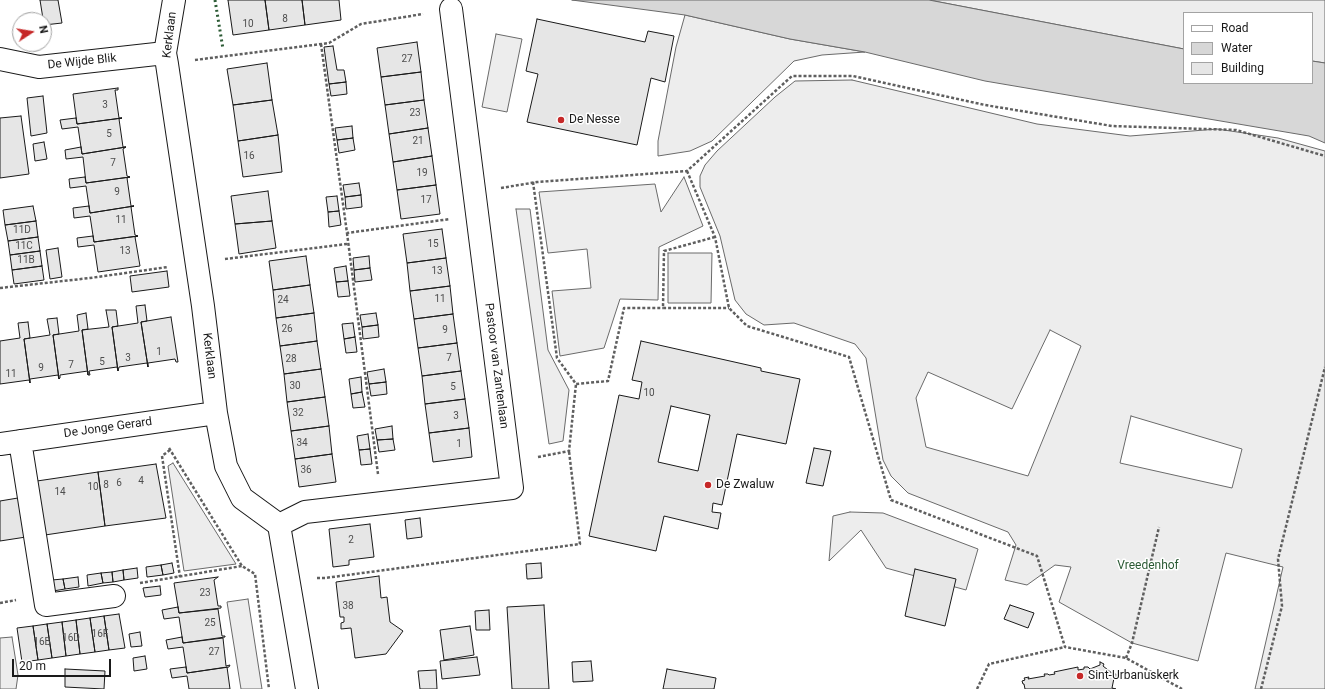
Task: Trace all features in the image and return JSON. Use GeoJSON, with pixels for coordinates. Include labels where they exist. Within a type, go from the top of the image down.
{"type":"FeatureCollection","features":[{"type":"Feature","properties":{"kind":"street","name":"Kerklaan"},"geometry":{"type":"LineString","coordinates":[[174,0],[166,59],[203,306],[216,413],[226,466],[242,498],[279,525]]}},
{"type":"Feature","properties":{"kind":"street","name":"Pastoor van Zantenlaan"},"geometry":{"type":"LineString","coordinates":[[279,525],[305,512],[512,488],[473,193],[451,9]]}},
{"type":"Feature","properties":{"kind":"street","name":"De Wijde Blik"},"geometry":{"type":"LineString","coordinates":[[0,59],[39,67],[166,59]]}},
{"type":"Feature","properties":{"kind":"street","name":"De Jonge Gerard"},"geometry":{"type":"LineString","coordinates":[[10,442],[216,413]]}},
{"type":"Feature","properties":{"kind":"street"},"geometry":{"type":"LineString","coordinates":[[10,442],[46,605],[110,596]]}},
{"type":"Feature","properties":{"kind":"street"},"geometry":{"type":"LineString","coordinates":[[279,525],[307,689]]}},
{"type":"Feature","properties":{"kind":"path"},"geometry":{"type":"LineString","coordinates":[[166,59],[329,43],[361,24],[451,9]]}},
{"type":"Feature","properties":{"kind":"path"},"geometry":{"type":"LineString","coordinates":[[321,44],[382,503]]}},
{"type":"Feature","properties":{"kind":"path"},"geometry":{"type":"LineString","coordinates":[[473,193],[533,182],[687,171],[792,76],[853,76],[985,105],[1112,126],[1236,130],[1325,156]]}},
{"type":"Feature","properties":{"kind":"path"},"geometry":{"type":"LineString","coordinates":[[687,171],[715,237],[729,308],[747,326],[849,356],[890,500],[1037,556],[1065,647]]}},
{"type":"Feature","properties":{"kind":"path"},"geometry":{"type":"LineString","coordinates":[[162,420],[170,450],[242,566],[255,574],[325,578],[580,544],[569,451],[576,384],[557,358],[533,182]]}},
{"type":"Feature","properties":{"kind":"path"},"geometry":{"type":"LineString","coordinates":[[347,233],[476,215]]}},
{"type":"Feature","properties":{"kind":"path"},"geometry":{"type":"LineString","coordinates":[[663,308],[664,251],[715,237]]}},
{"type":"Feature","properties":{"kind":"path"},"geometry":{"type":"LineString","coordinates":[[576,384],[608,381],[624,308],[729,308]]}},
{"type":"Feature","properties":{"kind":"path"},"geometry":{"type":"LineString","coordinates":[[1261,689],[1282,606],[1278,559],[1325,367]]}},
{"type":"Feature","properties":{"kind":"path"},"geometry":{"type":"LineString","coordinates":[[170,450],[162,456],[180,576]]}},
{"type":"Feature","properties":{"kind":"path"},"geometry":{"type":"LineString","coordinates":[[509,463],[569,451]]}},
{"type":"Feature","properties":{"kind":"path"},"geometry":{"type":"LineString","coordinates":[[1126,658],[1132,643],[1159,527]]}},
{"type":"Feature","properties":{"kind":"path"},"geometry":{"type":"LineString","coordinates":[[110,596],[116,587],[242,566]]}},
{"type":"Feature","properties":{"kind":"path"},"geometry":{"type":"LineString","coordinates":[[255,574],[269,689]]}},
{"type":"Feature","properties":{"kind":"path"},"geometry":{"type":"LineString","coordinates":[[977,689],[989,664],[1065,647],[1126,658],[1182,689]]}},
{"type":"Feature","properties":{"kind":"shaded area"},"geometry":{"type":"Polygon","coordinates":[[[929,0],[1325,0],[1325,63],[1313,61],[1313,12],[1183,12],[1183,49],[929,0]]]}},
{"type":"Feature","properties":{"kind":"shaded area"},"geometry":{"type":"Polygon","coordinates":[[[685,15],[790,39],[865,52],[822,55],[794,61],[712,141],[690,151],[658,156],[658,141],[676,47],[685,15]]]}},
{"type":"Feature","properties":{"kind":"shaded area"},"geometry":{"type":"Polygon","coordinates":[[[496,34],[522,39],[507,112],[482,107],[496,34]]]}},
{"type":"Feature","properties":{"kind":"shaded area"},"geometry":{"type":"Polygon","coordinates":[[[852,80],[1037,124],[1130,136],[1217,129],[1278,138],[1325,151],[1325,689],[1255,689],[1283,567],[1226,553],[1198,661],[1132,643],[1059,602],[1071,567],[1055,565],[1027,585],[1005,580],[1016,545],[1008,532],[908,493],[891,476],[883,460],[866,358],[855,344],[794,323],[764,325],[746,314],[735,300],[720,236],[700,187],[700,176],[705,165],[717,151],[775,97],[795,81],[852,80]],[[1050,330],[1012,409],[928,372],[916,398],[926,447],[1028,476],[1081,346],[1050,330]],[[1131,416],[1120,463],[1232,488],[1242,449],[1131,416]]]}},
{"type":"Feature","properties":{"kind":"shaded area"},"geometry":{"type":"Polygon","coordinates":[[[684,177],[703,226],[659,247],[658,300],[620,299],[604,348],[560,356],[552,291],[591,288],[587,249],[548,253],[539,192],[655,184],[661,212],[684,177]]]}},
{"type":"Feature","properties":{"kind":"shaded area"},"geometry":{"type":"Polygon","coordinates":[[[516,209],[530,209],[548,350],[569,390],[563,441],[549,444],[516,209]]]}},
{"type":"Feature","properties":{"kind":"shaded area"},"geometry":{"type":"Polygon","coordinates":[[[668,253],[712,253],[711,303],[668,303],[668,253]]]}},
{"type":"Feature","properties":{"kind":"shaded area"},"geometry":{"type":"Polygon","coordinates":[[[173,463],[236,564],[184,571],[168,466],[173,463]]]}},
{"type":"Feature","properties":{"kind":"shaded area"},"geometry":{"type":"Polygon","coordinates":[[[850,512],[883,513],[978,549],[966,590],[886,568],[861,530],[829,561],[833,516],[850,512]]]}},
{"type":"Feature","properties":{"kind":"shaded area"},"geometry":{"type":"Polygon","coordinates":[[[248,599],[262,689],[241,689],[227,602],[248,599]]]}},
{"type":"Feature","properties":{"kind":"shaded area"},"geometry":{"type":"Polygon","coordinates":[[[12,637],[18,675],[16,689],[0,689],[0,638],[12,637]]]}},
{"type":"Feature","properties":{"kind":"water"},"geometry":{"type":"Polygon","coordinates":[[[572,0],[929,0],[1183,49],[1183,84],[1313,84],[1313,61],[1325,63],[1325,143],[1309,136],[985,81],[865,52],[790,39],[685,15],[572,0]]]}},
{"type":"Feature","properties":{"kind":"building"},"geometry":{"type":"Polygon","coordinates":[[[40,0],[58,0],[62,23],[52,24],[52,12],[42,12],[40,0]]]}},
{"type":"Feature","properties":{"kind":"building"},"geometry":{"type":"Polygon","coordinates":[[[228,0],[265,0],[269,30],[233,35],[228,0]]]}},
{"type":"Feature","properties":{"kind":"building"},"geometry":{"type":"Polygon","coordinates":[[[265,0],[302,0],[305,25],[269,30],[265,0]]]}},
{"type":"Feature","properties":{"kind":"building"},"geometry":{"type":"Polygon","coordinates":[[[302,0],[339,0],[341,20],[305,25],[302,0]]]}},
{"type":"Feature","properties":{"kind":"building"},"geometry":{"type":"Polygon","coordinates":[[[537,19],[645,42],[648,31],[674,36],[665,82],[651,78],[637,145],[527,122],[538,74],[526,71],[537,19]]]}},
{"type":"Feature","properties":{"kind":"building"},"geometry":{"type":"Polygon","coordinates":[[[417,42],[421,72],[381,77],[377,48],[417,42]]]}},
{"type":"Feature","properties":{"kind":"building"},"geometry":{"type":"Polygon","coordinates":[[[333,46],[337,70],[344,70],[346,82],[329,84],[324,47],[333,46]]]}},
{"type":"Feature","properties":{"kind":"building"},"geometry":{"type":"Polygon","coordinates":[[[267,63],[272,100],[233,105],[227,69],[267,63]]]}},
{"type":"Feature","properties":{"kind":"building"},"geometry":{"type":"Polygon","coordinates":[[[421,72],[424,100],[385,105],[381,77],[421,72]]]}},
{"type":"Feature","properties":{"kind":"building"},"geometry":{"type":"Polygon","coordinates":[[[346,82],[347,94],[331,96],[329,84],[346,82]]]}},
{"type":"Feature","properties":{"kind":"building"},"geometry":{"type":"Polygon","coordinates":[[[118,88],[118,90],[115,90],[119,118],[122,118],[77,124],[73,94],[118,88]]]}},
{"type":"Feature","properties":{"kind":"building"},"geometry":{"type":"Polygon","coordinates":[[[43,96],[47,133],[31,136],[27,98],[43,96]]]}},
{"type":"Feature","properties":{"kind":"building"},"geometry":{"type":"Polygon","coordinates":[[[272,100],[278,135],[238,141],[233,105],[272,100]]]}},
{"type":"Feature","properties":{"kind":"building"},"geometry":{"type":"Polygon","coordinates":[[[424,100],[428,128],[389,134],[385,105],[424,100]]]}},
{"type":"Feature","properties":{"kind":"building"},"geometry":{"type":"Polygon","coordinates":[[[21,116],[29,174],[0,178],[0,118],[21,116]]]}},
{"type":"Feature","properties":{"kind":"building"},"geometry":{"type":"Polygon","coordinates":[[[76,118],[77,124],[122,118],[119,119],[123,147],[126,147],[82,154],[78,127],[62,129],[60,120],[76,118]]]}},
{"type":"Feature","properties":{"kind":"building"},"geometry":{"type":"Polygon","coordinates":[[[352,126],[353,138],[337,140],[335,128],[352,126]]]}},
{"type":"Feature","properties":{"kind":"building"},"geometry":{"type":"Polygon","coordinates":[[[428,128],[432,156],[393,162],[389,134],[428,128]]]}},
{"type":"Feature","properties":{"kind":"building"},"geometry":{"type":"Polygon","coordinates":[[[278,135],[282,172],[243,177],[238,141],[278,135]]]}},
{"type":"Feature","properties":{"kind":"building"},"geometry":{"type":"Polygon","coordinates":[[[353,138],[355,150],[339,153],[337,140],[353,138]]]}},
{"type":"Feature","properties":{"kind":"building"},"geometry":{"type":"Polygon","coordinates":[[[44,142],[47,159],[35,161],[33,144],[44,142]]]}},
{"type":"Feature","properties":{"kind":"building"},"geometry":{"type":"Polygon","coordinates":[[[81,147],[82,154],[126,147],[123,149],[127,176],[130,177],[86,183],[83,157],[66,159],[65,150],[81,147]]]}},
{"type":"Feature","properties":{"kind":"building"},"geometry":{"type":"Polygon","coordinates":[[[432,156],[436,185],[397,190],[393,162],[432,156]]]}},
{"type":"Feature","properties":{"kind":"building"},"geometry":{"type":"Polygon","coordinates":[[[85,177],[86,183],[130,177],[127,178],[131,206],[134,206],[90,213],[86,186],[70,188],[69,179],[85,177]]]}},
{"type":"Feature","properties":{"kind":"building"},"geometry":{"type":"Polygon","coordinates":[[[359,183],[361,195],[345,197],[343,185],[359,183]]]}},
{"type":"Feature","properties":{"kind":"building"},"geometry":{"type":"Polygon","coordinates":[[[436,185],[440,214],[401,219],[397,190],[436,185]]]}},
{"type":"Feature","properties":{"kind":"building"},"geometry":{"type":"Polygon","coordinates":[[[268,191],[272,221],[235,224],[231,196],[268,191]]]}},
{"type":"Feature","properties":{"kind":"building"},"geometry":{"type":"Polygon","coordinates":[[[361,195],[362,207],[346,209],[345,197],[361,195]]]}},
{"type":"Feature","properties":{"kind":"building"},"geometry":{"type":"Polygon","coordinates":[[[337,196],[339,211],[328,212],[326,197],[337,196]]]}},
{"type":"Feature","properties":{"kind":"building"},"geometry":{"type":"Polygon","coordinates":[[[33,206],[36,221],[5,225],[3,210],[33,206]]]}},
{"type":"Feature","properties":{"kind":"building"},"geometry":{"type":"Polygon","coordinates":[[[89,206],[90,213],[134,206],[131,207],[135,235],[138,236],[94,242],[90,216],[74,218],[73,208],[89,206]]]}},
{"type":"Feature","properties":{"kind":"building"},"geometry":{"type":"Polygon","coordinates":[[[339,211],[341,225],[329,227],[328,212],[339,211]]]}},
{"type":"Feature","properties":{"kind":"building"},"geometry":{"type":"Polygon","coordinates":[[[36,221],[38,237],[8,241],[5,225],[36,221]]]}},
{"type":"Feature","properties":{"kind":"building"},"geometry":{"type":"Polygon","coordinates":[[[272,221],[276,248],[239,254],[235,224],[272,221]]]}},
{"type":"Feature","properties":{"kind":"building"},"geometry":{"type":"Polygon","coordinates":[[[442,229],[446,258],[407,263],[403,234],[442,229]]]}},
{"type":"Feature","properties":{"kind":"building"},"geometry":{"type":"Polygon","coordinates":[[[93,236],[94,242],[138,236],[135,237],[140,266],[98,272],[94,245],[78,247],[77,238],[93,236]]]}},
{"type":"Feature","properties":{"kind":"building"},"geometry":{"type":"Polygon","coordinates":[[[38,237],[40,251],[10,255],[8,241],[38,237]]]}},
{"type":"Feature","properties":{"kind":"building"},"geometry":{"type":"Polygon","coordinates":[[[58,248],[62,277],[50,279],[46,250],[58,248]]]}},
{"type":"Feature","properties":{"kind":"building"},"geometry":{"type":"Polygon","coordinates":[[[40,251],[42,266],[12,270],[10,255],[40,251]]]}},
{"type":"Feature","properties":{"kind":"building"},"geometry":{"type":"Polygon","coordinates":[[[306,256],[310,285],[273,290],[269,261],[306,256]]]}},
{"type":"Feature","properties":{"kind":"building"},"geometry":{"type":"Polygon","coordinates":[[[369,256],[370,268],[354,270],[353,258],[369,256]]]}},
{"type":"Feature","properties":{"kind":"building"},"geometry":{"type":"Polygon","coordinates":[[[446,258],[450,286],[410,291],[407,263],[446,258]]]}},
{"type":"Feature","properties":{"kind":"building"},"geometry":{"type":"Polygon","coordinates":[[[42,266],[44,280],[14,284],[12,270],[42,266]]]}},
{"type":"Feature","properties":{"kind":"building"},"geometry":{"type":"Polygon","coordinates":[[[346,266],[348,281],[336,282],[334,268],[346,266]]]}},
{"type":"Feature","properties":{"kind":"building"},"geometry":{"type":"Polygon","coordinates":[[[370,268],[372,280],[355,282],[354,270],[370,268]]]}},
{"type":"Feature","properties":{"kind":"building"},"geometry":{"type":"Polygon","coordinates":[[[167,271],[169,287],[132,292],[130,276],[167,271]]]}},
{"type":"Feature","properties":{"kind":"building"},"geometry":{"type":"Polygon","coordinates":[[[348,281],[350,296],[338,297],[336,282],[348,281]]]}},
{"type":"Feature","properties":{"kind":"building"},"geometry":{"type":"Polygon","coordinates":[[[310,285],[314,313],[276,318],[273,290],[310,285]]]}},
{"type":"Feature","properties":{"kind":"building"},"geometry":{"type":"Polygon","coordinates":[[[450,286],[453,314],[414,319],[410,291],[450,286]]]}},
{"type":"Feature","properties":{"kind":"building"},"geometry":{"type":"Polygon","coordinates":[[[145,305],[147,321],[141,322],[148,367],[147,363],[119,367],[118,371],[112,327],[138,323],[136,306],[145,305]]]}},
{"type":"Feature","properties":{"kind":"building"},"geometry":{"type":"Polygon","coordinates":[[[106,310],[116,310],[118,326],[112,327],[118,371],[117,367],[89,371],[90,375],[88,375],[82,330],[109,327],[106,310]]]}},
{"type":"Feature","properties":{"kind":"building"},"geometry":{"type":"Polygon","coordinates":[[[86,313],[88,329],[82,330],[87,371],[60,375],[59,379],[53,335],[79,331],[77,315],[86,313]]]}},
{"type":"Feature","properties":{"kind":"building"},"geometry":{"type":"Polygon","coordinates":[[[314,313],[317,341],[280,346],[276,318],[314,313]]]}},
{"type":"Feature","properties":{"kind":"building"},"geometry":{"type":"Polygon","coordinates":[[[376,313],[378,325],[362,327],[360,315],[376,313]]]}},
{"type":"Feature","properties":{"kind":"building"},"geometry":{"type":"Polygon","coordinates":[[[453,314],[457,343],[418,348],[414,319],[453,314]]]}},
{"type":"Feature","properties":{"kind":"building"},"geometry":{"type":"Polygon","coordinates":[[[171,317],[178,362],[176,362],[175,359],[148,363],[148,367],[141,322],[171,317]]]}},
{"type":"Feature","properties":{"kind":"building"},"geometry":{"type":"Polygon","coordinates":[[[57,318],[59,334],[53,335],[59,379],[58,375],[30,379],[30,383],[24,339],[50,335],[47,319],[57,318]]]}},
{"type":"Feature","properties":{"kind":"building"},"geometry":{"type":"Polygon","coordinates":[[[28,322],[30,338],[24,339],[30,383],[29,380],[0,384],[0,341],[20,338],[18,323],[28,322]]]}},
{"type":"Feature","properties":{"kind":"building"},"geometry":{"type":"Polygon","coordinates":[[[353,323],[355,337],[344,339],[342,324],[353,323]]]}},
{"type":"Feature","properties":{"kind":"building"},"geometry":{"type":"Polygon","coordinates":[[[378,325],[379,337],[363,339],[362,327],[378,325]]]}},
{"type":"Feature","properties":{"kind":"building"},"geometry":{"type":"Polygon","coordinates":[[[355,337],[357,352],[346,353],[344,339],[355,337]]]}},
{"type":"Feature","properties":{"kind":"building"},"geometry":{"type":"Polygon","coordinates":[[[317,341],[321,369],[284,374],[280,346],[317,341]]]}},
{"type":"Feature","properties":{"kind":"building"},"geometry":{"type":"Polygon","coordinates":[[[641,341],[761,368],[761,371],[800,379],[786,444],[737,434],[722,505],[713,503],[712,512],[721,513],[718,529],[664,516],[656,551],[589,536],[619,395],[639,399],[642,382],[632,380],[641,341]],[[671,406],[658,462],[698,471],[710,415],[671,406]]]}},
{"type":"Feature","properties":{"kind":"building"},"geometry":{"type":"Polygon","coordinates":[[[457,343],[461,371],[422,376],[418,348],[457,343]]]}},
{"type":"Feature","properties":{"kind":"building"},"geometry":{"type":"Polygon","coordinates":[[[321,369],[325,397],[287,402],[284,374],[321,369]]]}},
{"type":"Feature","properties":{"kind":"building"},"geometry":{"type":"Polygon","coordinates":[[[384,369],[386,382],[369,384],[367,372],[384,369]]]}},
{"type":"Feature","properties":{"kind":"building"},"geometry":{"type":"Polygon","coordinates":[[[461,371],[465,399],[425,404],[422,376],[461,371]]]}},
{"type":"Feature","properties":{"kind":"building"},"geometry":{"type":"Polygon","coordinates":[[[361,377],[362,392],[351,394],[349,379],[361,377]]]}},
{"type":"Feature","properties":{"kind":"building"},"geometry":{"type":"Polygon","coordinates":[[[386,382],[387,394],[371,396],[369,384],[386,382]]]}},
{"type":"Feature","properties":{"kind":"building"},"geometry":{"type":"Polygon","coordinates":[[[362,392],[365,407],[353,408],[351,394],[362,392]]]}},
{"type":"Feature","properties":{"kind":"building"},"geometry":{"type":"Polygon","coordinates":[[[325,397],[329,426],[291,431],[287,402],[325,397]]]}},
{"type":"Feature","properties":{"kind":"building"},"geometry":{"type":"Polygon","coordinates":[[[465,399],[469,428],[429,433],[425,404],[465,399]]]}},
{"type":"Feature","properties":{"kind":"building"},"geometry":{"type":"Polygon","coordinates":[[[329,426],[332,454],[295,459],[291,431],[329,426]]]}},
{"type":"Feature","properties":{"kind":"building"},"geometry":{"type":"Polygon","coordinates":[[[392,426],[393,439],[377,440],[375,429],[392,426]]]}},
{"type":"Feature","properties":{"kind":"building"},"geometry":{"type":"Polygon","coordinates":[[[469,428],[472,457],[433,462],[429,433],[469,428]]]}},
{"type":"Feature","properties":{"kind":"building"},"geometry":{"type":"Polygon","coordinates":[[[368,434],[370,449],[359,450],[357,436],[368,434]]]}},
{"type":"Feature","properties":{"kind":"building"},"geometry":{"type":"Polygon","coordinates":[[[393,439],[395,450],[379,452],[377,440],[393,439]]]}},
{"type":"Feature","properties":{"kind":"building"},"geometry":{"type":"Polygon","coordinates":[[[814,448],[831,451],[823,486],[806,483],[814,448]]]}},
{"type":"Feature","properties":{"kind":"building"},"geometry":{"type":"Polygon","coordinates":[[[370,449],[372,464],[361,465],[359,450],[370,449]]]}},
{"type":"Feature","properties":{"kind":"building"},"geometry":{"type":"Polygon","coordinates":[[[332,454],[336,482],[299,487],[295,459],[332,454]]]}},
{"type":"Feature","properties":{"kind":"building"},"geometry":{"type":"Polygon","coordinates":[[[156,464],[166,518],[105,526],[98,472],[156,464]]]}},
{"type":"Feature","properties":{"kind":"building"},"geometry":{"type":"Polygon","coordinates":[[[98,472],[105,526],[45,535],[37,481],[98,472]]]}},
{"type":"Feature","properties":{"kind":"building"},"geometry":{"type":"Polygon","coordinates":[[[18,498],[26,537],[0,541],[0,501],[18,498]]]}},
{"type":"Feature","properties":{"kind":"building"},"geometry":{"type":"Polygon","coordinates":[[[420,518],[422,537],[407,539],[405,520],[420,518]]]}},
{"type":"Feature","properties":{"kind":"building"},"geometry":{"type":"Polygon","coordinates":[[[370,524],[374,557],[349,560],[349,565],[333,567],[329,529],[370,524]]]}},
{"type":"Feature","properties":{"kind":"building"},"geometry":{"type":"Polygon","coordinates":[[[172,563],[174,573],[163,575],[161,565],[172,563]]]}},
{"type":"Feature","properties":{"kind":"building"},"geometry":{"type":"Polygon","coordinates":[[[541,563],[542,578],[527,579],[526,564],[541,563]]]}},
{"type":"Feature","properties":{"kind":"building"},"geometry":{"type":"Polygon","coordinates":[[[161,565],[163,575],[147,577],[146,567],[161,565]]]}},
{"type":"Feature","properties":{"kind":"building"},"geometry":{"type":"Polygon","coordinates":[[[137,568],[138,578],[124,580],[123,570],[137,568]]]}},
{"type":"Feature","properties":{"kind":"building"},"geometry":{"type":"Polygon","coordinates":[[[915,569],[956,579],[945,626],[905,616],[915,569]]]}},
{"type":"Feature","properties":{"kind":"building"},"geometry":{"type":"Polygon","coordinates":[[[123,570],[124,580],[113,582],[112,572],[123,570]]]}},
{"type":"Feature","properties":{"kind":"building"},"geometry":{"type":"Polygon","coordinates":[[[112,572],[113,582],[103,583],[101,573],[112,572]]]}},
{"type":"Feature","properties":{"kind":"building"},"geometry":{"type":"Polygon","coordinates":[[[101,573],[103,583],[88,586],[87,575],[101,573]]]}},
{"type":"Feature","properties":{"kind":"building"},"geometry":{"type":"Polygon","coordinates":[[[379,576],[381,598],[387,597],[390,622],[403,631],[386,654],[355,658],[351,628],[341,629],[341,623],[344,622],[344,617],[340,617],[336,582],[379,576]]]}},
{"type":"Feature","properties":{"kind":"building"},"geometry":{"type":"Polygon","coordinates":[[[78,577],[79,587],[65,589],[63,579],[78,577]]]}},
{"type":"Feature","properties":{"kind":"building"},"geometry":{"type":"Polygon","coordinates":[[[218,577],[214,580],[218,606],[221,606],[221,608],[179,613],[174,583],[218,577]]]}},
{"type":"Feature","properties":{"kind":"building"},"geometry":{"type":"Polygon","coordinates":[[[63,579],[65,589],[53,591],[52,580],[63,579]]]}},
{"type":"Feature","properties":{"kind":"building"},"geometry":{"type":"Polygon","coordinates":[[[160,586],[161,595],[145,597],[143,588],[160,586]]]}},
{"type":"Feature","properties":{"kind":"building"},"geometry":{"type":"Polygon","coordinates":[[[544,605],[549,689],[512,689],[507,607],[544,605]]]}},
{"type":"Feature","properties":{"kind":"building"},"geometry":{"type":"Polygon","coordinates":[[[1010,605],[1034,613],[1028,628],[1004,619],[1010,605]]]}},
{"type":"Feature","properties":{"kind":"building"},"geometry":{"type":"Polygon","coordinates":[[[178,607],[179,613],[218,609],[222,636],[225,637],[183,643],[179,617],[164,619],[162,610],[178,607]]]}},
{"type":"Feature","properties":{"kind":"building"},"geometry":{"type":"Polygon","coordinates":[[[489,610],[490,630],[476,630],[475,611],[489,610]]]}},
{"type":"Feature","properties":{"kind":"building"},"geometry":{"type":"Polygon","coordinates":[[[119,614],[125,648],[109,650],[104,616],[119,614]]]}},
{"type":"Feature","properties":{"kind":"building"},"geometry":{"type":"Polygon","coordinates":[[[104,616],[109,650],[95,652],[90,618],[104,616]]]}},
{"type":"Feature","properties":{"kind":"building"},"geometry":{"type":"Polygon","coordinates":[[[90,618],[95,652],[80,654],[76,620],[90,618]]]}},
{"type":"Feature","properties":{"kind":"building"},"geometry":{"type":"Polygon","coordinates":[[[76,620],[80,654],[66,656],[62,622],[76,620]]]}},
{"type":"Feature","properties":{"kind":"building"},"geometry":{"type":"Polygon","coordinates":[[[62,622],[66,656],[52,658],[47,624],[62,622]]]}},
{"type":"Feature","properties":{"kind":"building"},"geometry":{"type":"Polygon","coordinates":[[[47,624],[52,658],[38,660],[33,626],[47,624]]]}},
{"type":"Feature","properties":{"kind":"building"},"geometry":{"type":"Polygon","coordinates":[[[33,626],[38,660],[22,662],[17,628],[33,626]]]}},
{"type":"Feature","properties":{"kind":"building"},"geometry":{"type":"Polygon","coordinates":[[[470,626],[474,655],[444,660],[440,630],[470,626]]]}},
{"type":"Feature","properties":{"kind":"building"},"geometry":{"type":"Polygon","coordinates":[[[140,632],[142,646],[131,647],[129,634],[140,632]]]}},
{"type":"Feature","properties":{"kind":"building"},"geometry":{"type":"Polygon","coordinates":[[[182,637],[183,643],[223,638],[226,666],[230,665],[229,667],[187,673],[183,647],[168,649],[166,640],[182,637]]]}},
{"type":"Feature","properties":{"kind":"building"},"geometry":{"type":"Polygon","coordinates":[[[145,656],[147,669],[134,671],[133,658],[145,656]]]}},
{"type":"Feature","properties":{"kind":"building"},"geometry":{"type":"Polygon","coordinates":[[[477,657],[480,675],[442,679],[440,661],[477,657]]]}},
{"type":"Feature","properties":{"kind":"building"},"geometry":{"type":"Polygon","coordinates":[[[591,661],[593,681],[573,682],[572,662],[591,661]]]}},
{"type":"Feature","properties":{"kind":"building","name":"Sint-Urbanuskerk"},"geometry":{"type":"Polygon","coordinates":[[[1100,662],[1104,664],[1103,666],[1113,674],[1116,674],[1112,688],[1116,689],[1025,689],[1022,681],[1025,680],[1024,678],[1029,677],[1028,679],[1045,676],[1044,674],[1055,674],[1054,672],[1078,667],[1078,670],[1084,669],[1084,667],[1088,667],[1090,669],[1100,665],[1100,662]]]}},
{"type":"Feature","properties":{"kind":"building"},"geometry":{"type":"Polygon","coordinates":[[[186,667],[187,673],[227,667],[230,689],[189,689],[187,676],[172,678],[170,669],[186,667]]]}},
{"type":"Feature","properties":{"kind":"building"},"geometry":{"type":"Polygon","coordinates":[[[65,669],[105,671],[104,689],[65,687],[65,669]]]}},
{"type":"Feature","properties":{"kind":"building"},"geometry":{"type":"Polygon","coordinates":[[[667,669],[716,678],[714,689],[663,689],[667,669]]]}},
{"type":"Feature","properties":{"kind":"building"},"geometry":{"type":"Polygon","coordinates":[[[436,670],[437,689],[420,689],[418,671],[436,670]]]}},
{"type":"Feature","properties":{"kind":"hedge"},"geometry":{"type":"LineString","coordinates":[[215,0],[223,49]]}},
{"type":"Feature","properties":{"kind":"place","name":"De Nesse"},"geometry":{"type":"Point","coordinates":[561,120]}},
{"type":"Feature","properties":{"kind":"place","name":"De Zwaluw"},"geometry":{"type":"Point","coordinates":[708,485]}},
{"type":"Feature","properties":{"kind":"place","name":"Sint-Urbanuskerk"},"geometry":{"type":"Point","coordinates":[1080,676]}},
{"type":"Feature","properties":{"kind":"park label","name":"Vreedenhof"},"geometry":{"type":"Point","coordinates":[1148,566]}}]}
